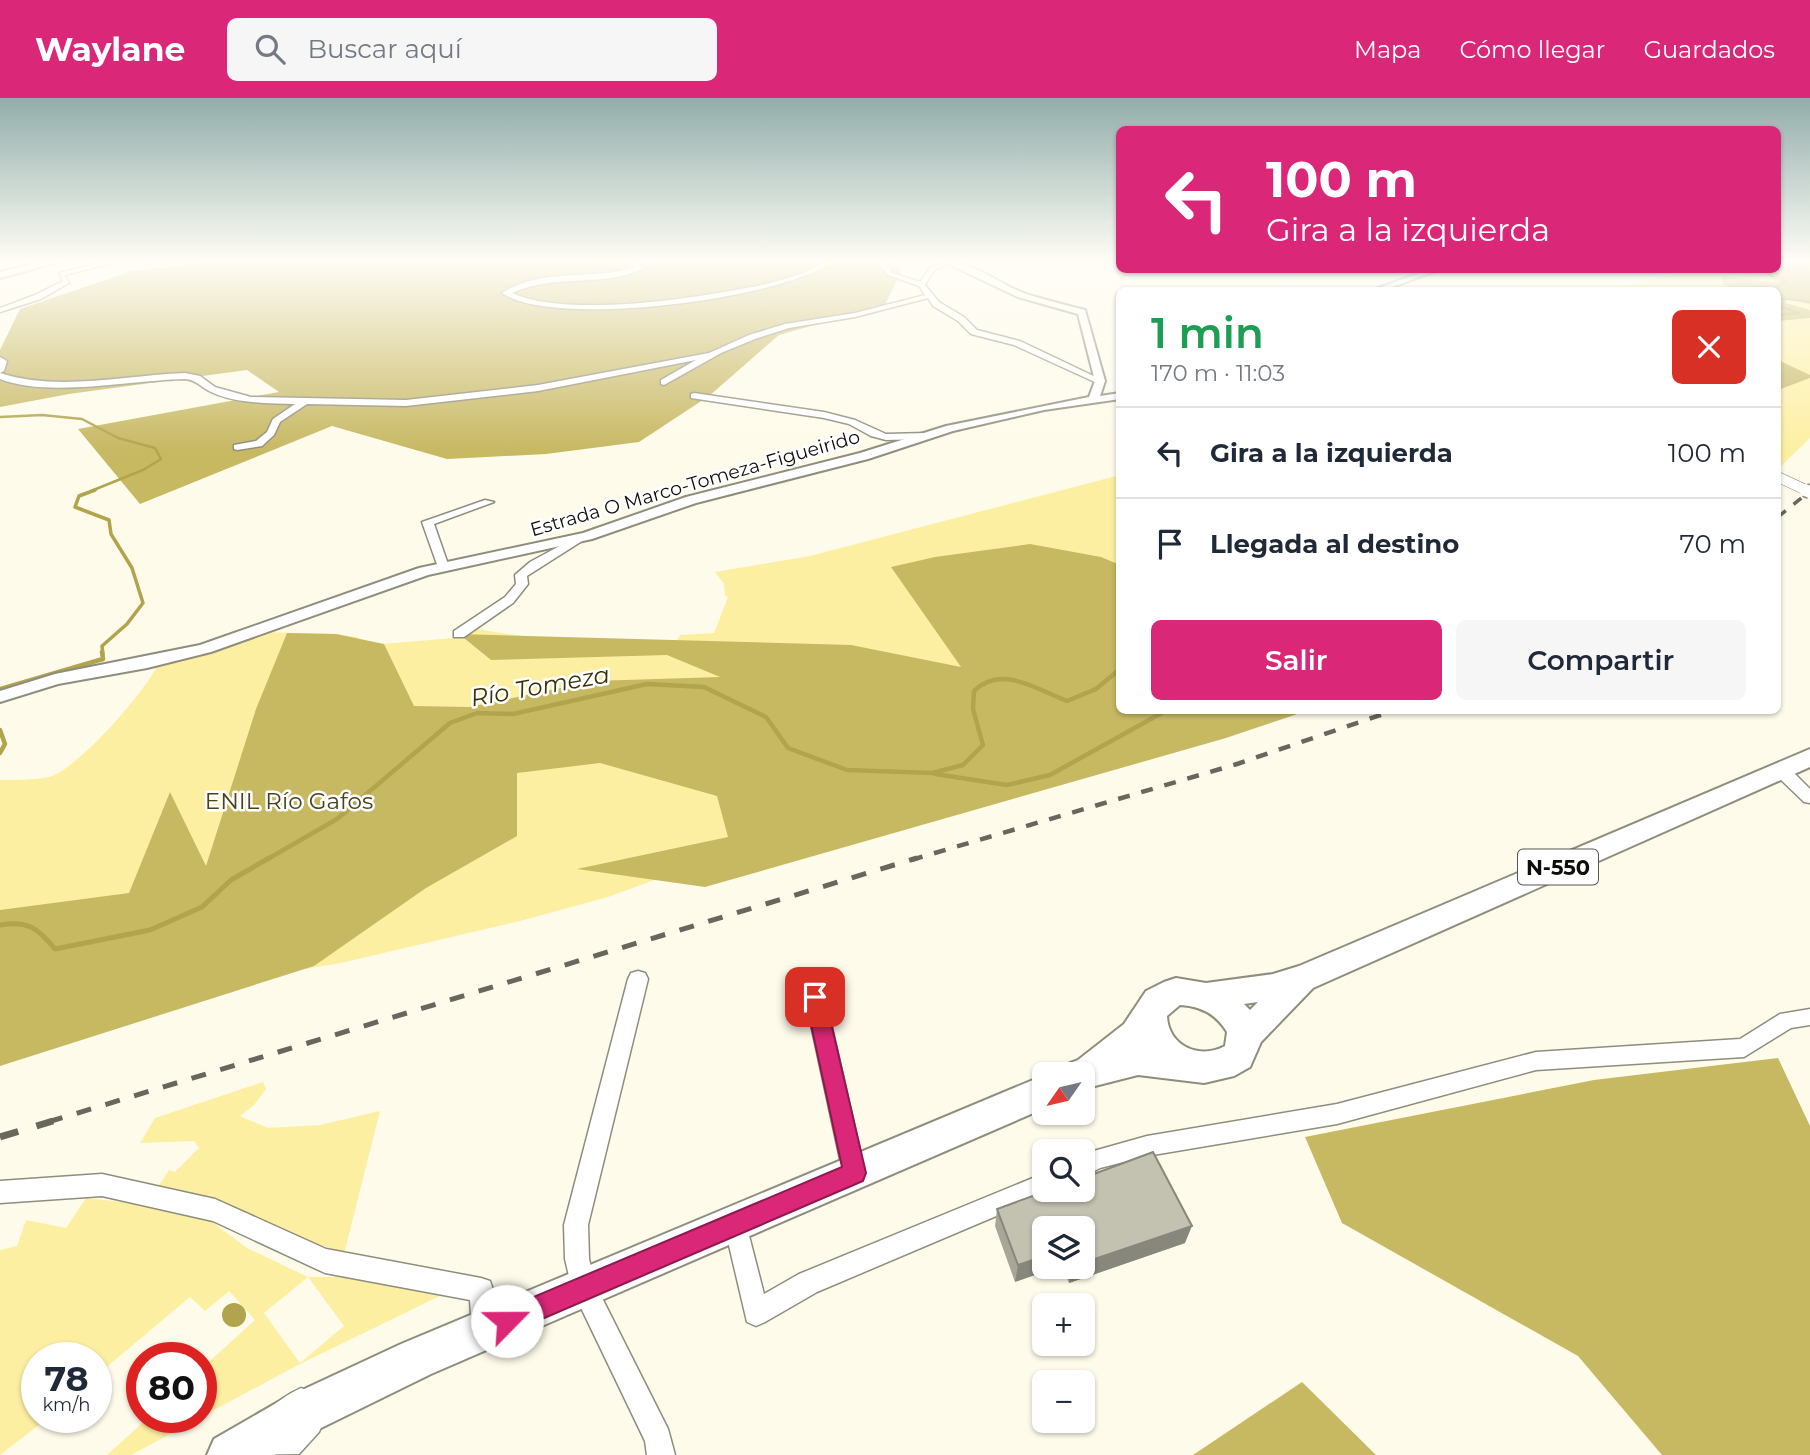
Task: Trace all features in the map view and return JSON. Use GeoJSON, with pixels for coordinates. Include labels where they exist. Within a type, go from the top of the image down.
{"type":"FeatureCollection","features":[{"type":"Feature","properties":{"kind":"highway","name":"N-550"},"geometry":{"type":"LineString","coordinates":[[1096,1064],[1136,1034],[1158,1000],[1167,994],[1188,990],[1210,995],[1273,987],[1307,977],[1810,757]]}},
{"type":"Feature","properties":{"kind":"highway","name":"N-550"},"geometry":{"type":"LineString","coordinates":[[1096,1070],[1138,1060],[1183,1063],[1200,1068],[1228,1063],[1239,1053],[1243,1038],[1307,977]]}},
{"type":"Feature","properties":{"kind":"highway"},"geometry":{"type":"LineString","coordinates":[[1210,995],[1233,1011],[1241,1025],[1243,1038]]}},
{"type":"Feature","properties":{"kind":"highway"},"geometry":{"type":"LineString","coordinates":[[1149,1017],[1150,1028],[1157,1044],[1183,1063]]}},
{"type":"Feature","properties":{"kind":"highway"},"geometry":{"type":"LineString","coordinates":[[230,1455],[301,1414],[382,1374],[1032,1097]]}},
{"type":"Feature","properties":{"kind":"highway"},"geometry":{"type":"LineString","coordinates":[[258,1455],[281,1436],[301,1414]]}},
{"type":"Feature","properties":{"kind":"street"},"geometry":{"type":"LineString","coordinates":[[0,359],[3,361],[0,374],[12,381],[71,383],[186,376],[197,378],[212,389],[242,398],[436,401],[538,388],[710,355],[793,325]]}},
{"type":"Feature","properties":{"kind":"street"},"geometry":{"type":"LineString","coordinates":[[967,325],[974,332],[1017,343],[1100,381]]}},
{"type":"Feature","properties":{"kind":"street"},"geometry":{"type":"LineString","coordinates":[[1085,325],[1100,381],[1093,400]]}},
{"type":"Feature","properties":{"kind":"street"},"geometry":{"type":"LineString","coordinates":[[664,382],[710,355]]}},
{"type":"Feature","properties":{"kind":"street"},"geometry":{"type":"LineString","coordinates":[[694,396],[824,415],[852,422],[886,437],[927,436]]}},
{"type":"Feature","properties":{"kind":"street","name":"Estrada O Marco-Tomeza-Figueirido"},"geometry":{"type":"LineString","coordinates":[[0,697],[55,679],[146,663],[205,649],[376,587],[443,567],[578,538],[709,495],[852,459],[927,436],[1044,407],[1116,397]]}},
{"type":"Feature","properties":{"kind":"street"},"geometry":{"type":"LineString","coordinates":[[237,447],[255,445],[264,440],[276,421],[305,401]]}},
{"type":"Feature","properties":{"kind":"street"},"geometry":{"type":"LineString","coordinates":[[1781,478],[1810,492]]}},
{"type":"Feature","properties":{"kind":"street"},"geometry":{"type":"LineString","coordinates":[[443,567],[428,522],[489,502]]}},
{"type":"Feature","properties":{"kind":"street"},"geometry":{"type":"LineString","coordinates":[[459,634],[509,600],[522,584],[521,575],[528,567],[569,547],[578,538]]}},
{"type":"Feature","properties":{"kind":"street"},"geometry":{"type":"LineString","coordinates":[[1781,770],[1810,798]]}},
{"type":"Feature","properties":{"kind":"street"},"geometry":{"type":"LineString","coordinates":[[638,979],[576,1225],[577,1259],[584,1289],[659,1439],[661,1455]]}},
{"type":"Feature","properties":{"kind":"street"},"geometry":{"type":"LineString","coordinates":[[815,997],[854,1173]]}},
{"type":"Feature","properties":{"kind":"street"},"geometry":{"type":"LineString","coordinates":[[1095,1160],[1147,1146],[1337,1114],[1536,1061],[1744,1048],[1787,1020],[1810,1017]]}},
{"type":"Feature","properties":{"kind":"street"},"geometry":{"type":"LineString","coordinates":[[0,1192],[102,1185],[215,1210],[326,1261],[481,1290],[486,1330]]}},
{"type":"Feature","properties":{"kind":"street"},"geometry":{"type":"LineString","coordinates":[[736,1224],[756,1313],[808,1283],[1032,1189]]}},
{"type":"Feature","properties":{"kind":"green space"},"geometry":{"type":"Polygon","coordinates":[[[12,325],[813,325],[779,335],[709,396],[639,442],[546,454],[447,459],[332,426],[140,504],[78,429],[279,392],[247,370],[69,394],[0,407],[0,350],[12,325]]]}},
{"type":"Feature","properties":{"kind":"green space"},"geometry":{"type":"Polygon","coordinates":[[[1781,325],[1810,325],[1810,438],[1781,466],[1781,325]]]}},
{"type":"Feature","properties":{"kind":"green space"},"geometry":{"type":"Polygon","coordinates":[[[1781,361],[1810,375],[1810,378],[1781,389],[1781,361]]]}},
{"type":"Feature","properties":{"kind":"green space","name":"ENIL Río Gafos"},"geometry":{"type":"Polygon","coordinates":[[[1116,476],[1116,711],[608,897],[520,921],[341,963],[287,972],[0,1051],[0,780],[43,778],[61,771],[109,729],[139,694],[157,666],[263,632],[336,634],[356,637],[370,645],[466,637],[473,628],[549,638],[676,642],[680,635],[714,633],[728,597],[725,596],[724,584],[715,572],[810,556],[1116,476]]]}},
{"type":"Feature","properties":{"kind":"green space","name":"ENIL Río Gafos"},"geometry":{"type":"Polygon","coordinates":[[[1030,544],[1101,557],[1116,563],[1116,714],[1297,714],[1226,738],[705,887],[577,869],[728,837],[717,796],[600,763],[517,773],[517,836],[426,888],[314,966],[0,1066],[0,910],[129,893],[170,792],[206,866],[256,709],[287,633],[336,634],[384,644],[414,706],[469,707],[594,681],[720,677],[667,655],[491,660],[459,634],[851,645],[961,667],[891,567],[935,557],[1030,544]]]}},
{"type":"Feature","properties":{"kind":"green space"},"geometry":{"type":"Polygon","coordinates":[[[1778,1058],[1810,1126],[1810,1455],[1662,1455],[1578,1356],[1342,1223],[1305,1137],[1594,1080],[1778,1058]]]}},
{"type":"Feature","properties":{"kind":"green space"},"geometry":{"type":"Polygon","coordinates":[[[263,1082],[266,1089],[254,1105],[240,1116],[268,1128],[320,1125],[380,1111],[343,1258],[330,1248],[155,1191],[169,1170],[175,1172],[199,1148],[194,1141],[140,1143],[155,1118],[263,1082]]]}},
{"type":"Feature","properties":{"kind":"green space"},"geometry":{"type":"Polygon","coordinates":[[[86,1198],[159,1206],[212,1222],[247,1248],[308,1277],[342,1277],[442,1295],[300,1364],[217,1408],[217,1354],[255,1320],[229,1291],[205,1311],[190,1297],[136,1342],[126,1342],[126,1351],[112,1363],[112,1342],[21,1342],[21,1433],[29,1433],[0,1455],[0,1250],[17,1246],[26,1220],[66,1228],[86,1198]],[[308,1277],[264,1313],[300,1363],[344,1326],[308,1277]]]}},
{"type":"Feature","properties":{"kind":"green space"},"geometry":{"type":"Polygon","coordinates":[[[1302,1382],[1376,1455],[1193,1455],[1302,1382]]]}},
{"type":"Feature","properties":{"kind":"green space"},"geometry":{"type":"Polygon","coordinates":[[[131,1433],[172,1433],[131,1455],[107,1455],[131,1433]]]}},
{"type":"Feature","properties":{"kind":"shaded area"},"geometry":{"type":"Polygon","coordinates":[[[234,1303],[243,1306],[246,1315],[243,1324],[234,1327],[225,1324],[222,1315],[225,1306],[234,1303]]]}},
{"type":"Feature","properties":{"kind":"building"},"geometry":{"type":"Polygon","coordinates":[[[1153,1152],[1192,1226],[1095,1259],[1095,1216],[1032,1216],[1032,1260],[1018,1265],[997,1209],[1032,1196],[1032,1202],[1095,1202],[1095,1174],[1153,1152]]]}},
{"type":"Feature","properties":{"kind":"waterway"},"geometry":{"type":"LineString","coordinates":[[0,417],[42,415],[82,419],[118,438],[155,448],[161,459],[143,470],[91,491]]}},
{"type":"Feature","properties":{"kind":"waterway"},"geometry":{"type":"LineString","coordinates":[[95,490],[79,496],[75,507],[109,520],[111,534],[132,568],[143,603],[127,624],[102,646],[103,654]]}},
{"type":"Feature","properties":{"kind":"waterway"},"geometry":{"type":"LineString","coordinates":[[0,689],[103,659],[102,652]]}},
{"type":"Feature","properties":{"kind":"waterway","name":"Río Tomeza"},"geometry":{"type":"LineString","coordinates":[[266,860],[337,819],[450,723],[477,713],[513,714],[647,684],[704,687],[766,717],[788,748],[847,770],[932,773],[963,765],[983,745],[973,709],[974,691],[984,683],[996,679],[1019,681],[1067,701],[1096,689],[1116,672]]}},
{"type":"Feature","properties":{"kind":"waterway","name":"Río Tomeza"},"geometry":{"type":"LineString","coordinates":[[935,774],[1007,785],[1050,775],[1160,714]]}},
{"type":"Feature","properties":{"kind":"waterway"},"geometry":{"type":"LineString","coordinates":[[0,730],[5,744],[0,753]]}},
{"type":"Feature","properties":{"kind":"waterway","name":"Río Tomeza"},"geometry":{"type":"LineString","coordinates":[[0,925],[18,924],[31,927],[55,949],[150,930],[202,907],[231,880],[269,858]]}},
{"type":"Feature","properties":{"kind":"railway"},"geometry":{"type":"LineString","coordinates":[[1781,515],[1810,491]]}},
{"type":"Feature","properties":{"kind":"railway"},"geometry":{"type":"LineString","coordinates":[[911,860],[1237,764],[1383,714]]}},
{"type":"Feature","properties":{"kind":"railway"},"geometry":{"type":"LineString","coordinates":[[48,1122],[917,858]]}},
{"type":"Feature","properties":{"kind":"railway"},"geometry":{"type":"LineString","coordinates":[[0,1137],[53,1121]]}},
{"type":"Feature","properties":{"kind":"route"},"geometry":{"type":"LineString","coordinates":[[507,1321],[854,1173],[815,997]]}}]}
